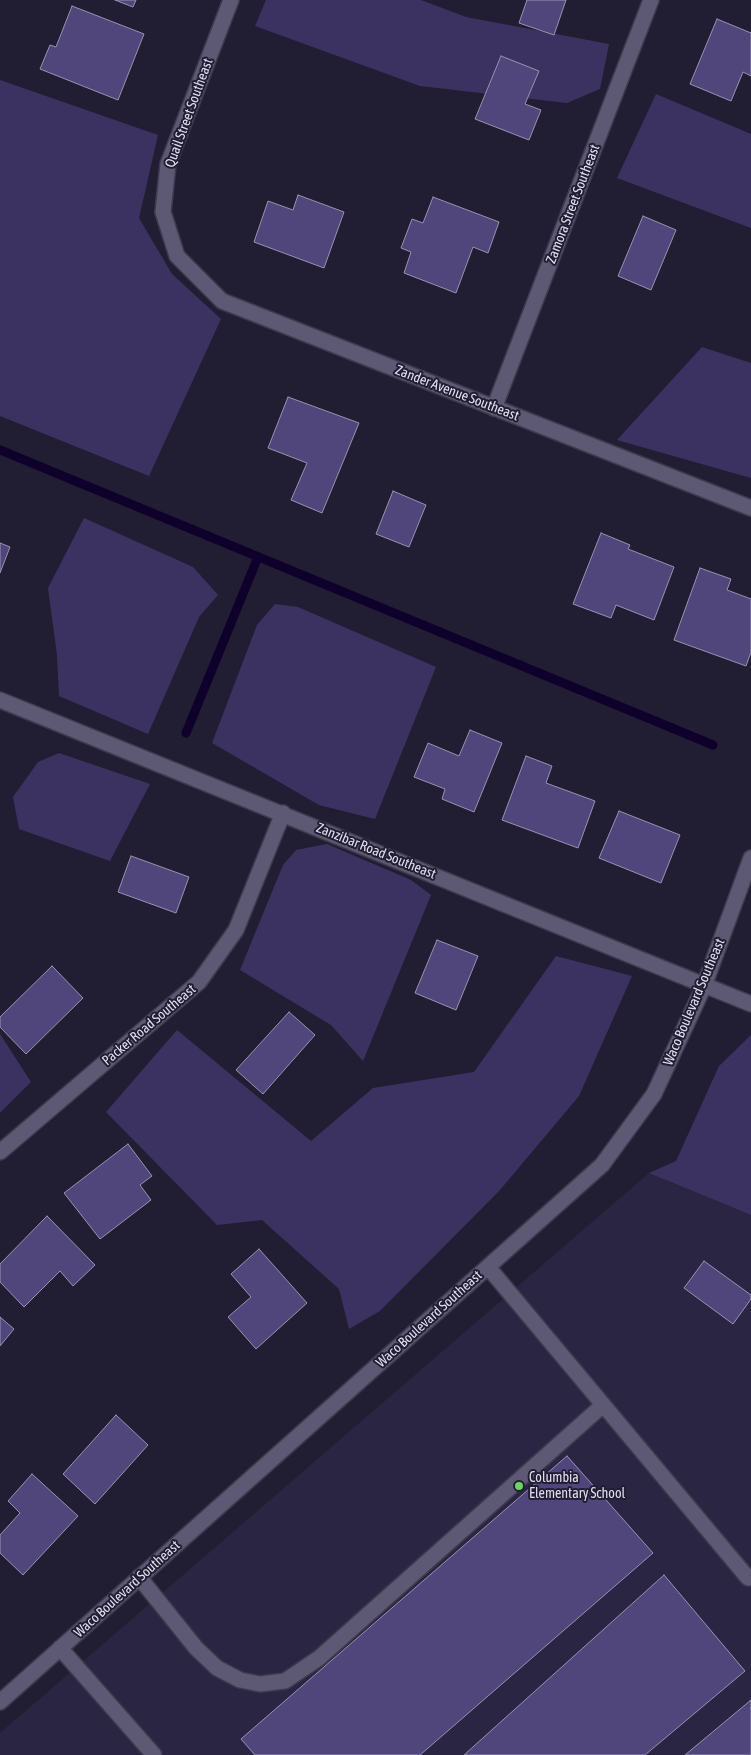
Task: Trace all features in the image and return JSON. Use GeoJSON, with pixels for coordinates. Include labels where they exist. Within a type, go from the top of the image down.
{"type":"FeatureCollection","features":[{"type":"Feature","properties":{"kind":"street","name":"Quail Street Southeast"},"geometry":{"type":"LineString","coordinates":[[177,256],[163,212],[168,164],[231,0]]}},
{"type":"Feature","properties":{"kind":"street","name":"Zamora Street Southeast"},"geometry":{"type":"LineString","coordinates":[[494,408],[651,0]]}},
{"type":"Feature","properties":{"kind":"street","name":"Zander Avenue Southeast"},"geometry":{"type":"LineString","coordinates":[[177,256],[222,301],[751,508]]}},
{"type":"Feature","properties":{"kind":"street","name":"Zanzibar Road Southeast"},"geometry":{"type":"LineString","coordinates":[[0,700],[751,1004]]}},
{"type":"Feature","properties":{"kind":"street","name":"Packer Road Southeast"},"geometry":{"type":"LineString","coordinates":[[0,1152],[199,982],[236,930],[283,813]]}},
{"type":"Feature","properties":{"kind":"street","name":"Waco Boulevard Southeast"},"geometry":{"type":"LineString","coordinates":[[0,1702],[602,1165],[654,1094],[704,986],[751,858]]}},
{"type":"Feature","properties":{"kind":"street"},"geometry":{"type":"LineString","coordinates":[[488,1267],[748,1578]]}},
{"type":"Feature","properties":{"kind":"street"},"geometry":{"type":"LineString","coordinates":[[139,1577],[196,1648],[217,1668],[240,1680],[260,1684],[285,1681],[319,1658],[603,1405]]}},
{"type":"Feature","properties":{"kind":"street"},"geometry":{"type":"LineString","coordinates":[[60,1648],[154,1755]]}},
{"type":"Feature","properties":{"kind":"shaded area"},"geometry":{"type":"Polygon","coordinates":[[[266,0],[421,0],[466,17],[609,44],[600,89],[567,103],[420,86],[255,26],[266,0]]]}},
{"type":"Feature","properties":{"kind":"shaded area"},"geometry":{"type":"Polygon","coordinates":[[[0,80],[158,135],[139,218],[172,274],[221,319],[149,476],[0,416],[0,80]]]}},
{"type":"Feature","properties":{"kind":"shaded area"},"geometry":{"type":"Polygon","coordinates":[[[656,94],[751,134],[751,228],[617,178],[656,94]]]}},
{"type":"Feature","properties":{"kind":"shaded area"},"geometry":{"type":"Polygon","coordinates":[[[702,347],[751,363],[751,478],[617,440],[702,347]]]}},
{"type":"Feature","properties":{"kind":"shaded area"},"geometry":{"type":"Polygon","coordinates":[[[84,518],[193,567],[218,595],[199,617],[148,734],[59,696],[57,655],[48,588],[84,518]]]}},
{"type":"Feature","properties":{"kind":"shaded area"},"geometry":{"type":"Polygon","coordinates":[[[275,604],[298,607],[436,667],[375,819],[319,805],[212,743],[257,625],[275,604]]]}},
{"type":"Feature","properties":{"kind":"shaded area"},"geometry":{"type":"Polygon","coordinates":[[[59,753],[150,784],[110,861],[19,829],[13,797],[38,762],[59,753]]]}},
{"type":"Feature","properties":{"kind":"shaded area"},"geometry":{"type":"Polygon","coordinates":[[[327,844],[411,880],[431,895],[363,1061],[331,1025],[240,970],[283,865],[296,850],[327,844]]]}},
{"type":"Feature","properties":{"kind":"shaded area"},"geometry":{"type":"Polygon","coordinates":[[[556,956],[632,976],[579,1096],[500,1190],[380,1311],[349,1329],[339,1289],[262,1220],[217,1225],[106,1112],[177,1030],[311,1141],[373,1088],[474,1072],[556,956]]]}},
{"type":"Feature","properties":{"kind":"shaded area"},"geometry":{"type":"Polygon","coordinates":[[[0,1034],[31,1082],[0,1113],[0,1034]]]}},
{"type":"Feature","properties":{"kind":"shaded area"},"geometry":{"type":"Polygon","coordinates":[[[751,1035],[751,1215],[649,1173],[676,1161],[719,1066],[751,1035]]]}},
{"type":"Feature","properties":{"kind":"shaded area","name":"Columbia Elementary School"},"geometry":{"type":"Polygon","coordinates":[[[649,1173],[751,1215],[751,1755],[0,1755],[0,1733],[649,1173]]]}},
{"type":"Feature","properties":{"kind":"building"},"geometry":{"type":"Polygon","coordinates":[[[115,0],[136,0],[133,7],[115,0]]]}},
{"type":"Feature","properties":{"kind":"building"},"geometry":{"type":"Polygon","coordinates":[[[527,0],[566,0],[554,35],[519,23],[527,0]]]}},
{"type":"Feature","properties":{"kind":"building"},"geometry":{"type":"Polygon","coordinates":[[[72,6],[144,34],[118,100],[40,69],[50,45],[56,47],[72,6]]]}},
{"type":"Feature","properties":{"kind":"building"},"geometry":{"type":"Polygon","coordinates":[[[717,19],[751,33],[751,76],[743,72],[731,101],[690,84],[717,19]]]}},
{"type":"Feature","properties":{"kind":"building"},"geometry":{"type":"Polygon","coordinates":[[[501,56],[539,71],[525,104],[541,110],[529,140],[475,119],[501,56]]]}},
{"type":"Feature","properties":{"kind":"building"},"geometry":{"type":"Polygon","coordinates":[[[298,195],[344,212],[324,268],[254,242],[268,201],[293,210],[298,195]]]}},
{"type":"Feature","properties":{"kind":"building"},"geometry":{"type":"Polygon","coordinates":[[[433,197],[499,222],[488,253],[473,247],[456,293],[404,273],[411,252],[401,248],[412,219],[423,223],[433,197]]]}},
{"type":"Feature","properties":{"kind":"building"},"geometry":{"type":"Polygon","coordinates":[[[643,216],[676,230],[651,290],[618,276],[643,216]]]}},
{"type":"Feature","properties":{"kind":"building"},"geometry":{"type":"Polygon","coordinates":[[[288,397],[359,423],[322,513],[291,500],[307,463],[268,448],[288,397]]]}},
{"type":"Feature","properties":{"kind":"building"},"geometry":{"type":"Polygon","coordinates":[[[393,491],[426,505],[409,547],[376,534],[393,491]]]}},
{"type":"Feature","properties":{"kind":"building"},"geometry":{"type":"Polygon","coordinates":[[[601,533],[630,545],[628,549],[674,567],[654,620],[616,605],[611,618],[573,604],[601,533]]]}},
{"type":"Feature","properties":{"kind":"building"},"geometry":{"type":"Polygon","coordinates":[[[0,543],[10,547],[0,573],[0,543]]]}},
{"type":"Feature","properties":{"kind":"building"},"geometry":{"type":"Polygon","coordinates":[[[700,568],[731,579],[727,590],[751,599],[751,652],[746,666],[674,640],[700,568]]]}},
{"type":"Feature","properties":{"kind":"building"},"geometry":{"type":"Polygon","coordinates":[[[470,730],[502,743],[474,812],[442,799],[445,789],[414,777],[428,743],[459,756],[470,730]]]}},
{"type":"Feature","properties":{"kind":"building"},"geometry":{"type":"Polygon","coordinates":[[[526,756],[552,766],[546,783],[595,801],[578,848],[502,820],[526,756]]]}},
{"type":"Feature","properties":{"kind":"building"},"geometry":{"type":"Polygon","coordinates":[[[619,811],[680,835],[661,883],[599,858],[619,811]]]}},
{"type":"Feature","properties":{"kind":"building"},"geometry":{"type":"Polygon","coordinates":[[[131,856],[189,877],[176,913],[118,892],[131,856]]]}},
{"type":"Feature","properties":{"kind":"building"},"geometry":{"type":"Polygon","coordinates":[[[437,940],[478,956],[456,1010],[415,993],[437,940]]]}},
{"type":"Feature","properties":{"kind":"building"},"geometry":{"type":"Polygon","coordinates":[[[52,966],[83,998],[26,1054],[0,1027],[0,1017],[52,966]]]}},
{"type":"Feature","properties":{"kind":"building"},"geometry":{"type":"Polygon","coordinates":[[[289,1012],[315,1035],[263,1094],[236,1070],[289,1012]]]}},
{"type":"Feature","properties":{"kind":"building"},"geometry":{"type":"Polygon","coordinates":[[[128,1144],[152,1176],[140,1185],[151,1200],[100,1239],[64,1193],[128,1144]]]}},
{"type":"Feature","properties":{"kind":"building"},"geometry":{"type":"Polygon","coordinates":[[[47,1216],[95,1265],[73,1286],[60,1271],[24,1307],[0,1282],[0,1264],[47,1216]]]}},
{"type":"Feature","properties":{"kind":"building"},"geometry":{"type":"Polygon","coordinates":[[[259,1249],[307,1303],[256,1349],[228,1317],[251,1297],[231,1274],[259,1249]]]}},
{"type":"Feature","properties":{"kind":"building"},"geometry":{"type":"Polygon","coordinates":[[[704,1261],[751,1295],[751,1299],[733,1324],[684,1288],[704,1261]]]}},
{"type":"Feature","properties":{"kind":"building"},"geometry":{"type":"Polygon","coordinates":[[[0,1317],[14,1329],[0,1346],[0,1317]]]}},
{"type":"Feature","properties":{"kind":"building"},"geometry":{"type":"Polygon","coordinates":[[[116,1415],[148,1445],[95,1504],[63,1474],[116,1415]]]}},
{"type":"Feature","properties":{"kind":"building"},"geometry":{"type":"Polygon","coordinates":[[[567,1456],[653,1553],[420,1755],[255,1755],[241,1739],[567,1456]]]}},
{"type":"Feature","properties":{"kind":"building"},"geometry":{"type":"Polygon","coordinates":[[[32,1474],[78,1516],[23,1575],[0,1553],[0,1535],[20,1513],[8,1501],[32,1474]]]}},
{"type":"Feature","properties":{"kind":"building"},"geometry":{"type":"Polygon","coordinates":[[[664,1575],[745,1671],[645,1755],[464,1755],[664,1575]]]}},
{"type":"Feature","properties":{"kind":"building"},"geometry":{"type":"Polygon","coordinates":[[[751,1700],[751,1755],[685,1755],[751,1700]]]}},
{"type":"Feature","properties":{"kind":"waterway"},"geometry":{"type":"LineString","coordinates":[[0,450],[713,745]]}},
{"type":"Feature","properties":{"kind":"waterway"},"geometry":{"type":"LineString","coordinates":[[186,733],[258,557]]}},
{"type":"Feature","properties":{"kind":"place","name":"Columbia Elementary School"},"geometry":{"type":"Point","coordinates":[519,1486]}}]}
